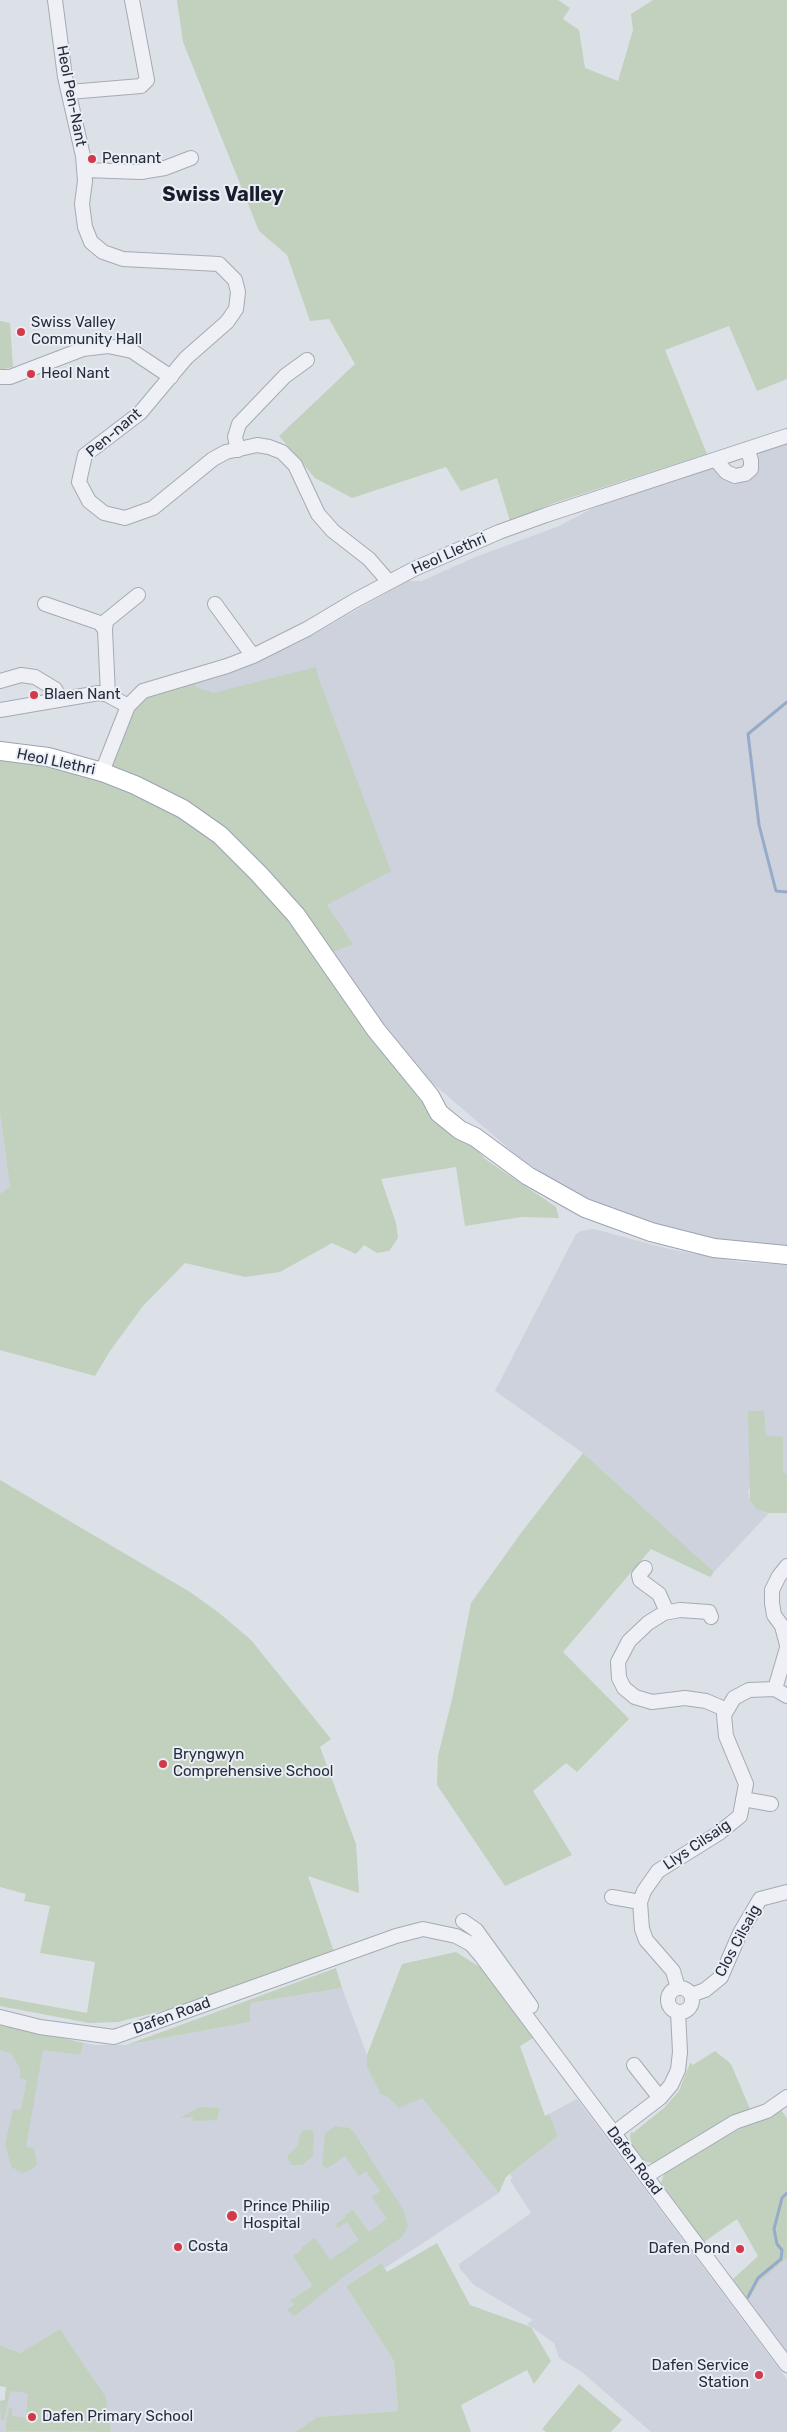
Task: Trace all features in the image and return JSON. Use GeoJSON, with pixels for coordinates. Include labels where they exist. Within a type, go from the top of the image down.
{"type":"FeatureCollection","features":[{"type":"Feature","properties":{"kind":"main road","name":"Heol Llethri"},"geometry":{"type":"LineString","coordinates":[[0,751],[48,757],[102,772]]}},
{"type":"Feature","properties":{"kind":"main road"},"geometry":{"type":"LineString","coordinates":[[102,772],[135,785],[183,808],[220,835],[296,915],[376,1030],[430,1096],[455,1112],[467,1124],[475,1137],[536,1181],[570,1200],[619,1222],[714,1248],[787,1255]]}},
{"type":"Feature","properties":{"kind":"street","name":"Heol Pen-Nant"},"geometry":{"type":"LineString","coordinates":[[55,0],[68,92],[85,170],[82,204],[85,227],[91,242],[103,252],[123,259],[219,264],[235,280],[238,300],[236,308],[227,322],[186,358],[171,377]]}},
{"type":"Feature","properties":{"kind":"street"},"geometry":{"type":"LineString","coordinates":[[68,92],[141,86],[147,80],[132,0]]}},
{"type":"Feature","properties":{"kind":"street"},"geometry":{"type":"LineString","coordinates":[[85,170],[141,172],[165,168],[191,158]]}},
{"type":"Feature","properties":{"kind":"street"},"geometry":{"type":"LineString","coordinates":[[0,377],[10,377],[83,349],[108,346],[132,351],[171,377]]}},
{"type":"Feature","properties":{"kind":"street"},"geometry":{"type":"LineString","coordinates":[[238,450],[235,437],[239,424],[285,376],[307,360]]}},
{"type":"Feature","properties":{"kind":"street","name":"Pen-nant"},"geometry":{"type":"LineString","coordinates":[[171,377],[140,412],[84,454],[79,482],[89,501],[104,513],[125,518],[153,508],[213,459],[226,452],[257,445],[282,452],[295,465],[318,514],[333,531],[369,559],[389,582]]}},
{"type":"Feature","properties":{"kind":"street","name":"Heol Llethri"},"geometry":{"type":"LineString","coordinates":[[102,772],[128,706],[143,691],[227,666],[253,656],[307,629],[389,582],[444,555],[538,518],[787,436]]}},
{"type":"Feature","properties":{"kind":"street"},"geometry":{"type":"LineString","coordinates":[[716,460],[726,472],[735,476],[744,474],[751,469],[752,460],[747,449]]}},
{"type":"Feature","properties":{"kind":"street"},"geometry":{"type":"LineString","coordinates":[[108,695],[106,621],[138,595]]}},
{"type":"Feature","properties":{"kind":"street"},"geometry":{"type":"LineString","coordinates":[[45,604],[100,623],[105,630]]}},
{"type":"Feature","properties":{"kind":"street"},"geometry":{"type":"LineString","coordinates":[[215,604],[253,656]]}},
{"type":"Feature","properties":{"kind":"street"},"geometry":{"type":"LineString","coordinates":[[0,680],[21,675],[35,677],[55,689],[61,699]]}},
{"type":"Feature","properties":{"kind":"street"},"geometry":{"type":"LineString","coordinates":[[0,710],[100,693],[108,695],[128,706]]}},
{"type":"Feature","properties":{"kind":"street"},"geometry":{"type":"LineString","coordinates":[[711,1617],[709,1612],[680,1610],[667,1612],[648,1623],[628,1642],[618,1662],[619,1678],[624,1688],[635,1697],[652,1702],[685,1698],[706,1701],[727,1710],[734,1698],[749,1690],[781,1692],[787,1647],[786,1635],[774,1614],[772,1590],[778,1576],[787,1566]]}},
{"type":"Feature","properties":{"kind":"street"},"geometry":{"type":"LineString","coordinates":[[645,1568],[639,1576],[640,1580],[660,1594],[667,1612]]}},
{"type":"Feature","properties":{"kind":"street","name":"Llys Cilsaig"},"geometry":{"type":"LineString","coordinates":[[640,1902],[644,1891],[658,1871],[719,1833],[740,1816],[746,1784],[726,1736],[724,1715],[727,1710]]}},
{"type":"Feature","properties":{"kind":"street"},"geometry":{"type":"LineString","coordinates":[[744,1799],[771,1804]]}},
{"type":"Feature","properties":{"kind":"street","name":"Clos Cilsaig"},"geometry":{"type":"LineString","coordinates":[[691,1995],[705,1990],[721,1977],[740,1933],[760,1899],[787,1892]]}},
{"type":"Feature","properties":{"kind":"street"},"geometry":{"type":"LineString","coordinates":[[612,1897],[640,1902],[642,1929],[646,1940],[668,1963],[676,1978],[678,1988]]}},
{"type":"Feature","properties":{"kind":"street"},"geometry":{"type":"LineString","coordinates":[[463,1922],[476,1930],[551,2034],[543,2039]]}},
{"type":"Feature","properties":{"kind":"street","name":"Dafen Road"},"geometry":{"type":"LineString","coordinates":[[0,2018],[40,2027],[114,2037],[396,1936],[423,1929],[456,1936],[471,1944],[482,1957],[787,2365]]}},
{"type":"Feature","properties":{"kind":"street"},"geometry":{"type":"LineString","coordinates":[[678,1988],[685,1989],[691,1995],[692,2002],[688,2009],[678,2012],[669,2006],[668,1998],[671,1992],[678,1988]]}},
{"type":"Feature","properties":{"kind":"street"},"geometry":{"type":"LineString","coordinates":[[614,2133],[660,2098],[671,2085],[678,2070],[680,2052],[678,2012]]}},
{"type":"Feature","properties":{"kind":"street"},"geometry":{"type":"LineString","coordinates":[[634,2065],[660,2098]]}},
{"type":"Feature","properties":{"kind":"street"},"geometry":{"type":"LineString","coordinates":[[646,2176],[735,2122],[767,2111],[787,2097]]}},
{"type":"Feature","properties":{"kind":"shaded area"},"geometry":{"type":"Polygon","coordinates":[[[787,442],[787,1249],[701,1238],[653,1225],[598,1203],[557,1182],[521,1159],[430,1081],[127,719],[172,688],[214,678],[298,643],[408,581],[422,581],[475,557],[557,527],[597,506],[715,466],[725,476],[757,467],[759,452],[787,442]]]}},
{"type":"Feature","properties":{"kind":"shaded area"},"geometry":{"type":"Polygon","coordinates":[[[0,1112],[17,1240],[0,1244],[0,1112]]]}},
{"type":"Feature","properties":{"kind":"shaded area"},"geometry":{"type":"Polygon","coordinates":[[[594,1229],[669,1249],[739,1262],[787,1265],[787,1474],[748,1490],[750,1501],[756,1509],[769,1513],[714,1572],[583,1453],[495,1391],[576,1234],[581,1231],[594,1229]]]}},
{"type":"Feature","properties":{"kind":"shaded area","name":"Prince Philip Hospital"},"geometry":{"type":"Polygon","coordinates":[[[342,1988],[367,2055],[367,2067],[387,2096],[422,2098],[499,2193],[385,2268],[380,2263],[346,2286],[394,2361],[398,2411],[317,2417],[295,2432],[111,2432],[106,2397],[60,2329],[20,2353],[0,2345],[0,2024],[94,2045],[126,2045],[250,2022],[250,2003],[342,1988]]]}},
{"type":"Feature","properties":{"kind":"shaded area"},"geometry":{"type":"Polygon","coordinates":[[[577,2099],[787,2379],[787,2432],[651,2432],[582,2372],[559,2358],[554,2343],[527,2324],[533,2320],[474,2285],[460,2269],[459,2264],[531,2213],[510,2180],[513,2178],[510,2174],[558,2136],[549,2114],[577,2099]]]}},
{"type":"Feature","properties":{"kind":"shaded area"},"geometry":{"type":"Polygon","coordinates":[[[787,2258],[787,2353],[748,2300],[759,2282],[787,2258]]]}},
{"type":"Feature","properties":{"kind":"shaded area","name":"Dafen Primary School"},"geometry":{"type":"Polygon","coordinates":[[[16,2370],[72,2432],[0,2432],[0,2401],[5,2400],[6,2387],[0,2386],[16,2370]]]}},
{"type":"Feature","properties":{"kind":"green space"},"geometry":{"type":"Polygon","coordinates":[[[177,0],[558,0],[570,8],[563,19],[579,30],[585,68],[618,81],[633,30],[631,14],[653,0],[787,0],[787,379],[757,391],[729,326],[665,350],[707,454],[554,503],[510,521],[497,478],[461,491],[446,467],[352,498],[315,478],[279,436],[355,364],[329,319],[310,321],[287,255],[259,231],[183,42],[177,0]]]}},
{"type":"Feature","properties":{"kind":"green space"},"geometry":{"type":"Polygon","coordinates":[[[0,321],[10,323],[13,367],[4,369],[0,369],[0,321]]]}},
{"type":"Feature","properties":{"kind":"green space"},"geometry":{"type":"Polygon","coordinates":[[[316,667],[318,677],[391,871],[327,905],[353,944],[333,952],[325,948],[430,1096],[485,1159],[556,1207],[559,1218],[521,1217],[465,1226],[456,1167],[381,1179],[396,1223],[398,1238],[389,1251],[377,1253],[364,1245],[356,1254],[332,1243],[280,1272],[245,1277],[185,1263],[143,1306],[110,1351],[95,1376],[0,1350],[0,1194],[10,1187],[0,1113],[0,751],[102,772],[128,706],[190,677],[196,687],[213,693],[316,667]]]}},
{"type":"Feature","properties":{"kind":"green space"},"geometry":{"type":"Polygon","coordinates":[[[748,1411],[764,1411],[766,1435],[783,1437],[783,1473],[787,1474],[787,1513],[769,1513],[756,1509],[750,1501],[748,1411]]]}},
{"type":"Feature","properties":{"kind":"green space"},"geometry":{"type":"Polygon","coordinates":[[[583,1453],[714,1572],[710,1577],[651,1549],[563,1652],[629,1719],[577,1772],[566,1763],[533,1791],[572,1855],[505,1886],[437,1785],[438,1756],[453,1695],[471,1603],[521,1533],[583,1453]]]}},
{"type":"Feature","properties":{"kind":"green space","name":"Bryngwyn Comprehensive School"},"geometry":{"type":"Polygon","coordinates":[[[0,1480],[190,1592],[218,1612],[251,1640],[331,1739],[320,1747],[356,1844],[359,1893],[308,1876],[334,1952],[173,2008],[118,2022],[89,2023],[0,2006],[0,1997],[87,2013],[95,1962],[40,1953],[50,1906],[24,1901],[26,1894],[0,1887],[0,1480]]]}},
{"type":"Feature","properties":{"kind":"green space"},"geometry":{"type":"Polygon","coordinates":[[[456,1952],[481,1968],[533,2038],[520,2046],[545,2116],[549,2114],[558,2136],[506,2177],[499,2193],[422,2098],[399,2108],[387,2096],[381,2094],[367,2067],[367,2055],[402,1964],[456,1952]]]}},
{"type":"Feature","properties":{"kind":"green space"},"geometry":{"type":"Polygon","coordinates":[[[336,1968],[342,1988],[250,2003],[250,2022],[126,2045],[336,1968]]]}},
{"type":"Feature","properties":{"kind":"green space"},"geometry":{"type":"Polygon","coordinates":[[[0,2024],[83,2043],[80,2055],[43,2050],[26,2147],[34,2148],[37,2165],[29,2171],[22,2173],[14,2168],[12,2169],[5,2144],[13,2109],[21,2110],[27,2080],[20,2078],[20,2068],[11,2053],[0,2050],[0,2024]]]}},
{"type":"Feature","properties":{"kind":"green space"},"geometry":{"type":"Polygon","coordinates":[[[715,2051],[731,2064],[750,2109],[658,2161],[652,2163],[644,2161],[632,2145],[631,2132],[633,2133],[664,2108],[679,2091],[690,2063],[693,2065],[715,2051]]]}},
{"type":"Feature","properties":{"kind":"green space"},"geometry":{"type":"Polygon","coordinates":[[[200,2107],[220,2108],[217,2120],[194,2121],[192,2117],[180,2118],[200,2107]]]}},
{"type":"Feature","properties":{"kind":"green space"},"geometry":{"type":"Polygon","coordinates":[[[779,2107],[787,2118],[787,2258],[759,2282],[748,2300],[731,2281],[758,2256],[737,2219],[704,2242],[661,2183],[666,2168],[702,2146],[762,2119],[779,2107]]]}},
{"type":"Feature","properties":{"kind":"green space"},"geometry":{"type":"Polygon","coordinates":[[[336,2126],[349,2128],[353,2131],[404,2211],[408,2226],[402,2237],[347,2274],[296,2315],[293,2315],[287,2310],[294,2305],[290,2299],[313,2286],[293,2256],[315,2238],[330,2260],[359,2240],[347,2222],[338,2228],[335,2225],[353,2210],[369,2232],[387,2219],[372,2197],[380,2191],[366,2171],[359,2176],[345,2156],[326,2169],[322,2164],[325,2133],[336,2126]]]}},
{"type":"Feature","properties":{"kind":"green space"},"geometry":{"type":"Polygon","coordinates":[[[304,2130],[311,2130],[314,2134],[313,2156],[302,2165],[291,2165],[287,2157],[298,2145],[300,2134],[304,2130]]]}},
{"type":"Feature","properties":{"kind":"green space"},"geometry":{"type":"Polygon","coordinates":[[[437,2243],[470,2305],[531,2327],[551,2361],[534,2384],[527,2370],[461,2405],[471,2432],[295,2432],[317,2417],[398,2411],[394,2361],[346,2286],[381,2263],[387,2272],[437,2243]]]}},
{"type":"Feature","properties":{"kind":"green space"},"geometry":{"type":"Polygon","coordinates":[[[60,2329],[106,2397],[111,2432],[6,2431],[9,2408],[12,2408],[12,2416],[26,2418],[28,2393],[10,2391],[4,2420],[1,2420],[0,2401],[5,2400],[6,2387],[0,2386],[0,2345],[20,2353],[60,2329]]]}},
{"type":"Feature","properties":{"kind":"green space"},"geometry":{"type":"Polygon","coordinates":[[[579,2384],[622,2420],[611,2432],[546,2432],[542,2429],[579,2384]]]}},
{"type":"Feature","properties":{"kind":"waterway"},"geometry":{"type":"LineString","coordinates":[[787,702],[748,734],[759,825],[776,891],[787,892]]}},
{"type":"Feature","properties":{"kind":"waterway"},"geometry":{"type":"LineString","coordinates":[[748,2297],[758,2278],[781,2259],[782,2250],[777,2244],[774,2229],[782,2198],[787,2193]]}},
{"type":"Feature","properties":{"kind":"place","name":"Pennant"},"geometry":{"type":"Point","coordinates":[92,159]}},
{"type":"Feature","properties":{"kind":"place","name":"Swiss Valley Community Hall"},"geometry":{"type":"Point","coordinates":[21,332]}},
{"type":"Feature","properties":{"kind":"place","name":"Heol Nant"},"geometry":{"type":"Point","coordinates":[31,374]}},
{"type":"Feature","properties":{"kind":"place","name":"Blaen Nant"},"geometry":{"type":"Point","coordinates":[34,695]}},
{"type":"Feature","properties":{"kind":"place","name":"Bryngwyn Comprehensive School"},"geometry":{"type":"Point","coordinates":[163,1764]}},
{"type":"Feature","properties":{"kind":"place","name":"Prince Philip Hospital"},"geometry":{"type":"Point","coordinates":[232,2216]}},
{"type":"Feature","properties":{"kind":"place","name":"Costa"},"geometry":{"type":"Point","coordinates":[178,2247]}},
{"type":"Feature","properties":{"kind":"place","name":"Dafen Pond"},"geometry":{"type":"Point","coordinates":[740,2249]}},
{"type":"Feature","properties":{"kind":"place","name":"Dafen Service Station"},"geometry":{"type":"Point","coordinates":[759,2375]}},
{"type":"Feature","properties":{"kind":"place","name":"Dafen Primary School"},"geometry":{"type":"Point","coordinates":[32,2417]}},
{"type":"Feature","properties":{"kind":"district","name":"Swiss Valley"},"geometry":{"type":"Point","coordinates":[223,195]}}]}
